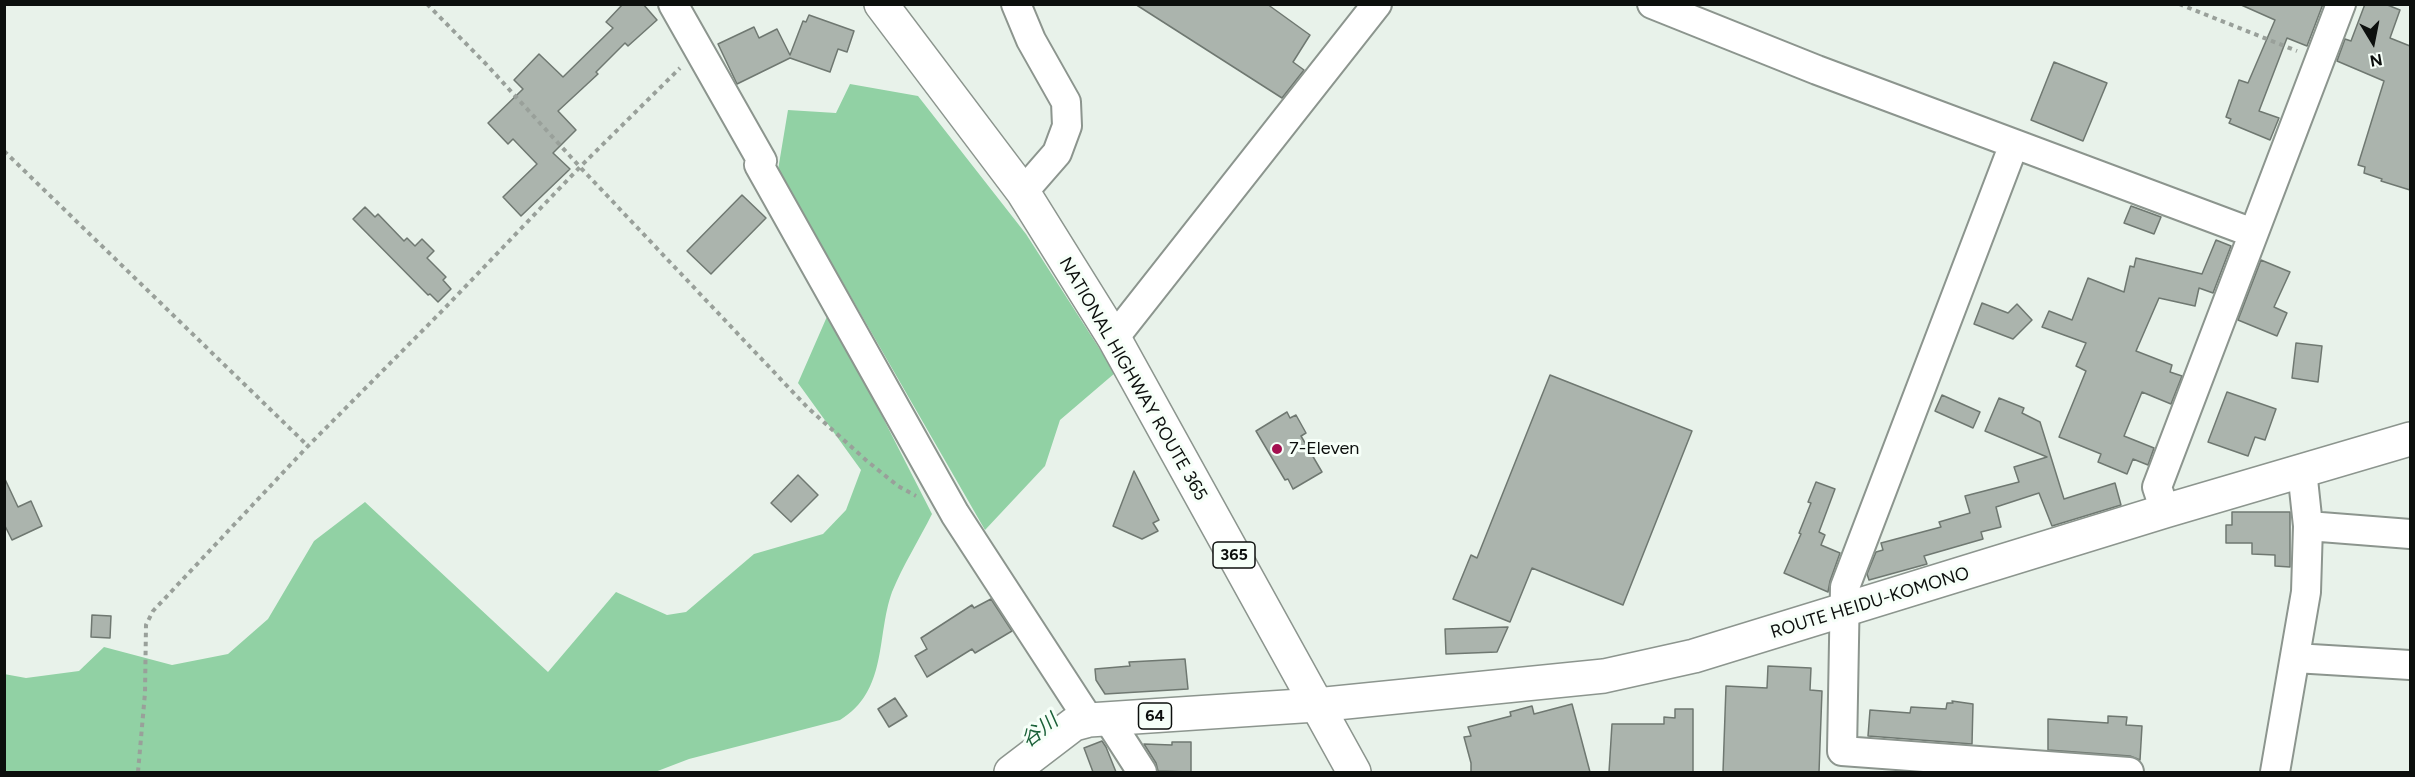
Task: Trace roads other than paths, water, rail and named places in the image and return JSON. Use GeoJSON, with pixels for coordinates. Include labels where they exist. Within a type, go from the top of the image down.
{"type":"FeatureCollection","features":[{"type":"Feature","properties":{"kind":"main road","name":"NATIONAL HIGHWAY ROUTE 365"},"geometry":{"type":"LineString","coordinates":[[881,4],[1023,192],[1114,338],[1354,772]]}},
{"type":"Feature","properties":{"kind":"main road","name":"ROUTE HEIDU-KOMONO"},"geometry":{"type":"LineString","coordinates":[[1316,705],[1604,676],[1694,656],[2165,511],[2410,439]]}},
{"type":"Feature","properties":{"kind":"main road","name":"64"},"geometry":{"type":"LineString","coordinates":[[1011,772],[1074,724],[1099,720],[1316,705]]}},
{"type":"Feature","properties":{"kind":"street"},"geometry":{"type":"LineString","coordinates":[[673,4],[762,161],[759,165],[955,514],[1099,720],[1142,772]]}},
{"type":"Feature","properties":{"kind":"street"},"geometry":{"type":"LineString","coordinates":[[1016,4],[1031,40],[1066,102],[1067,126],[1057,153],[1023,192]]}},
{"type":"Feature","properties":{"kind":"street"},"geometry":{"type":"LineString","coordinates":[[1114,338],[1377,4]]}},
{"type":"Feature","properties":{"kind":"street"},"geometry":{"type":"LineString","coordinates":[[1652,4],[2014,144],[2253,232]]}},
{"type":"Feature","properties":{"kind":"street"},"geometry":{"type":"LineString","coordinates":[[2165,511],[2157,487],[2341,4]]}},
{"type":"Feature","properties":{"kind":"street"},"geometry":{"type":"LineString","coordinates":[[2014,144],[1845,587],[1842,751],[2120,772]]}},
{"type":"Feature","properties":{"kind":"street"},"geometry":{"type":"LineString","coordinates":[[2275,772],[2306,592],[2308,526],[2302,470]]}},
{"type":"Feature","properties":{"kind":"street"},"geometry":{"type":"LineString","coordinates":[[2308,526],[2410,534]]}},
{"type":"Feature","properties":{"kind":"street"},"geometry":{"type":"LineString","coordinates":[[2295,658],[2410,665]]}},
{"type":"Feature","properties":{"kind":"place","name":"7-Eleven"},"geometry":{"type":"Point","coordinates":[1277,449]}},
{"type":"Feature","properties":{"kind":"water label","name":"谷川"},"geometry":{"type":"Point","coordinates":[1040,731]}}]}
